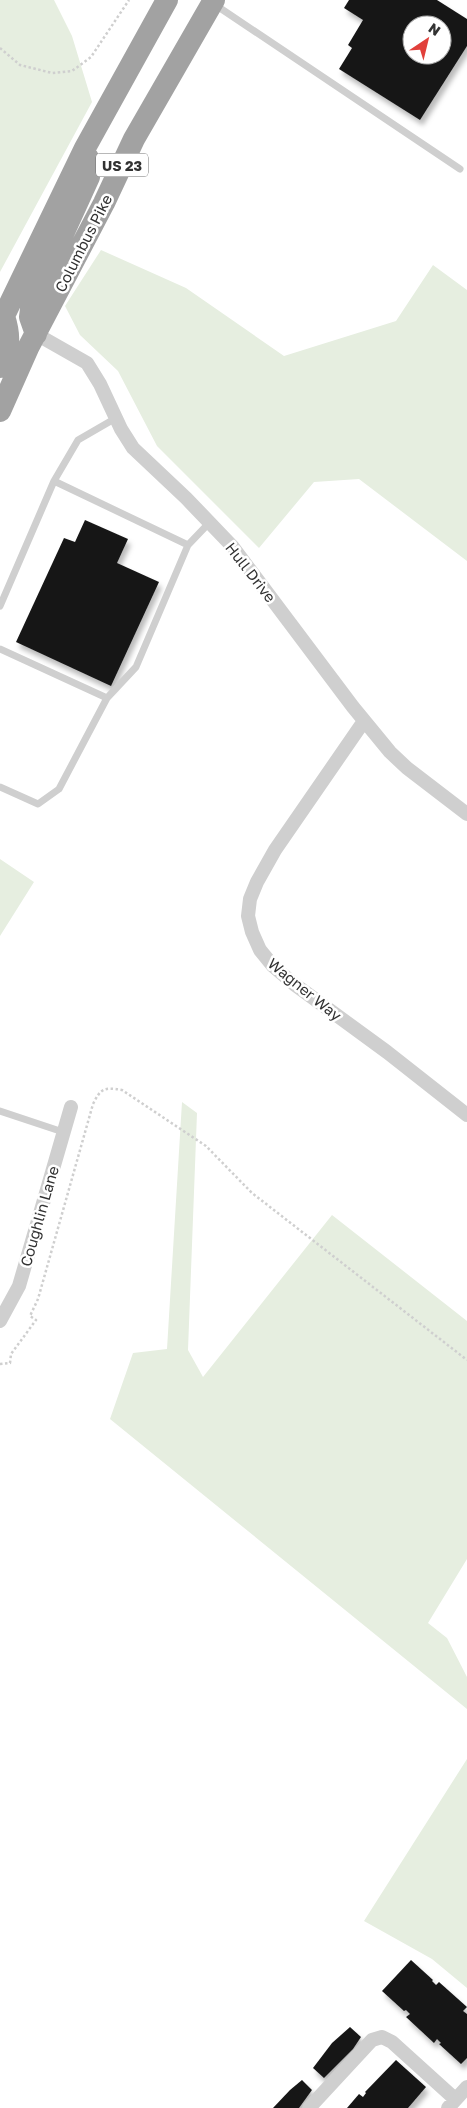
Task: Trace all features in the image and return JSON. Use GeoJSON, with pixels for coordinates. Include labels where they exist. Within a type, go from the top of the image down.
{"type":"FeatureCollection","features":[{"type":"Feature","properties":{"kind":"highway","name":"US 23"},"geometry":{"type":"LineString","coordinates":[[1,318],[85,148],[167,0]]}},
{"type":"Feature","properties":{"kind":"highway","name":"Columbus Pike"},"geometry":{"type":"LineString","coordinates":[[0,410],[134,139],[211,1]]}},
{"type":"Feature","properties":{"kind":"highway"},"geometry":{"type":"LineString","coordinates":[[36,334],[30,317],[32,302],[89,177],[90,166],[85,148]]}},
{"type":"Feature","properties":{"kind":"highway"},"geometry":{"type":"LineString","coordinates":[[0,367],[8,349],[9,332],[1,318]]}},
{"type":"Feature","properties":{"kind":"street","name":"Hull Drive"},"geometry":{"type":"LineString","coordinates":[[36,334],[87,363],[133,448],[210,522],[248,567],[364,721],[390,752],[407,768],[467,814]]}},
{"type":"Feature","properties":{"kind":"street","name":"Wagner Way"},"geometry":{"type":"LineString","coordinates":[[364,721],[275,850],[257,882],[250,899],[248,916],[252,932],[260,950],[272,966],[467,1115]]}},
{"type":"Feature","properties":{"kind":"street","name":"Coughlin Lane"},"geometry":{"type":"LineString","coordinates":[[0,1321],[19,1286],[70,1107]]}},
{"type":"Feature","properties":{"kind":"street"},"geometry":{"type":"LineString","coordinates":[[309,2108],[372,2040],[382,2037],[392,2042],[452,2103],[467,2087]]}},
{"type":"Feature","properties":{"kind":"lane"},"geometry":{"type":"LineString","coordinates":[[211,1],[460,169]]}},
{"type":"Feature","properties":{"kind":"lane"},"geometry":{"type":"LineString","coordinates":[[0,606],[54,481],[78,440],[116,418]]}},
{"type":"Feature","properties":{"kind":"lane"},"geometry":{"type":"LineString","coordinates":[[54,481],[188,545]]}},
{"type":"Feature","properties":{"kind":"lane"},"geometry":{"type":"LineString","coordinates":[[0,787],[38,804],[59,789],[107,698],[136,667],[188,545],[210,522]]}},
{"type":"Feature","properties":{"kind":"lane"},"geometry":{"type":"LineString","coordinates":[[0,649],[107,698]]}},
{"type":"Feature","properties":{"kind":"lane"},"geometry":{"type":"LineString","coordinates":[[0,1111],[63,1132]]}},
{"type":"Feature","properties":{"kind":"path"},"geometry":{"type":"LineString","coordinates":[[0,48],[20,65],[52,73],[72,71],[91,57],[129,0]]}},
{"type":"Feature","properties":{"kind":"path"},"geometry":{"type":"LineString","coordinates":[[0,1364],[10,1363],[11,1354],[36,1320],[30,1316],[31,1310],[38,1299],[93,1104],[99,1092],[108,1088],[122,1090],[206,1146],[252,1193],[467,1360]]}},
{"type":"Feature","properties":{"kind":"shaded area"},"geometry":{"type":"Polygon","coordinates":[[[0,0],[54,0],[72,36],[92,102],[0,272],[0,0]]]}},
{"type":"Feature","properties":{"kind":"shaded area"},"geometry":{"type":"Polygon","coordinates":[[[101,250],[186,288],[284,356],[396,321],[433,265],[467,290],[467,561],[359,479],[314,482],[259,548],[157,446],[118,371],[80,335],[65,306],[101,250]]]}},
{"type":"Feature","properties":{"kind":"shaded area"},"geometry":{"type":"Polygon","coordinates":[[[0,859],[34,882],[0,936],[0,859]]]}},
{"type":"Feature","properties":{"kind":"shaded area"},"geometry":{"type":"Polygon","coordinates":[[[182,1102],[197,1113],[188,1350],[203,1377],[332,1215],[467,1321],[467,1559],[428,1623],[447,1638],[467,1677],[467,1709],[110,1419],[133,1353],[167,1349],[182,1102]]]}},
{"type":"Feature","properties":{"kind":"shaded area"},"geometry":{"type":"Polygon","coordinates":[[[467,1759],[467,1988],[432,1959],[364,1921],[467,1759]]]}},
{"type":"Feature","properties":{"kind":"building"},"geometry":{"type":"Polygon","coordinates":[[[349,0],[437,0],[467,19],[467,46],[420,120],[339,69],[352,48],[348,45],[363,20],[344,8],[349,0]]]}},
{"type":"Feature","properties":{"kind":"building"},"geometry":{"type":"Polygon","coordinates":[[[85,520],[128,539],[117,563],[159,582],[111,686],[16,642],[64,538],[75,542],[85,520]]]}},
{"type":"Feature","properties":{"kind":"building"},"geometry":{"type":"Polygon","coordinates":[[[411,1960],[436,1985],[439,1982],[467,2007],[463,2011],[467,2014],[467,2058],[461,2064],[439,2044],[441,2043],[437,2039],[434,2043],[406,2017],[410,2014],[406,2010],[404,2011],[382,1991],[411,1960]]]}},
{"type":"Feature","properties":{"kind":"building"},"geometry":{"type":"Polygon","coordinates":[[[350,2027],[361,2037],[353,2049],[324,2078],[313,2068],[332,2043],[350,2027]]]}},
{"type":"Feature","properties":{"kind":"building"},"geometry":{"type":"Polygon","coordinates":[[[396,2060],[426,2087],[408,2108],[347,2108],[359,2094],[363,2097],[365,2092],[396,2060]]]}},
{"type":"Feature","properties":{"kind":"building"},"geometry":{"type":"Polygon","coordinates":[[[302,2080],[312,2090],[299,2108],[273,2108],[290,2090],[302,2080]]]}}]}
